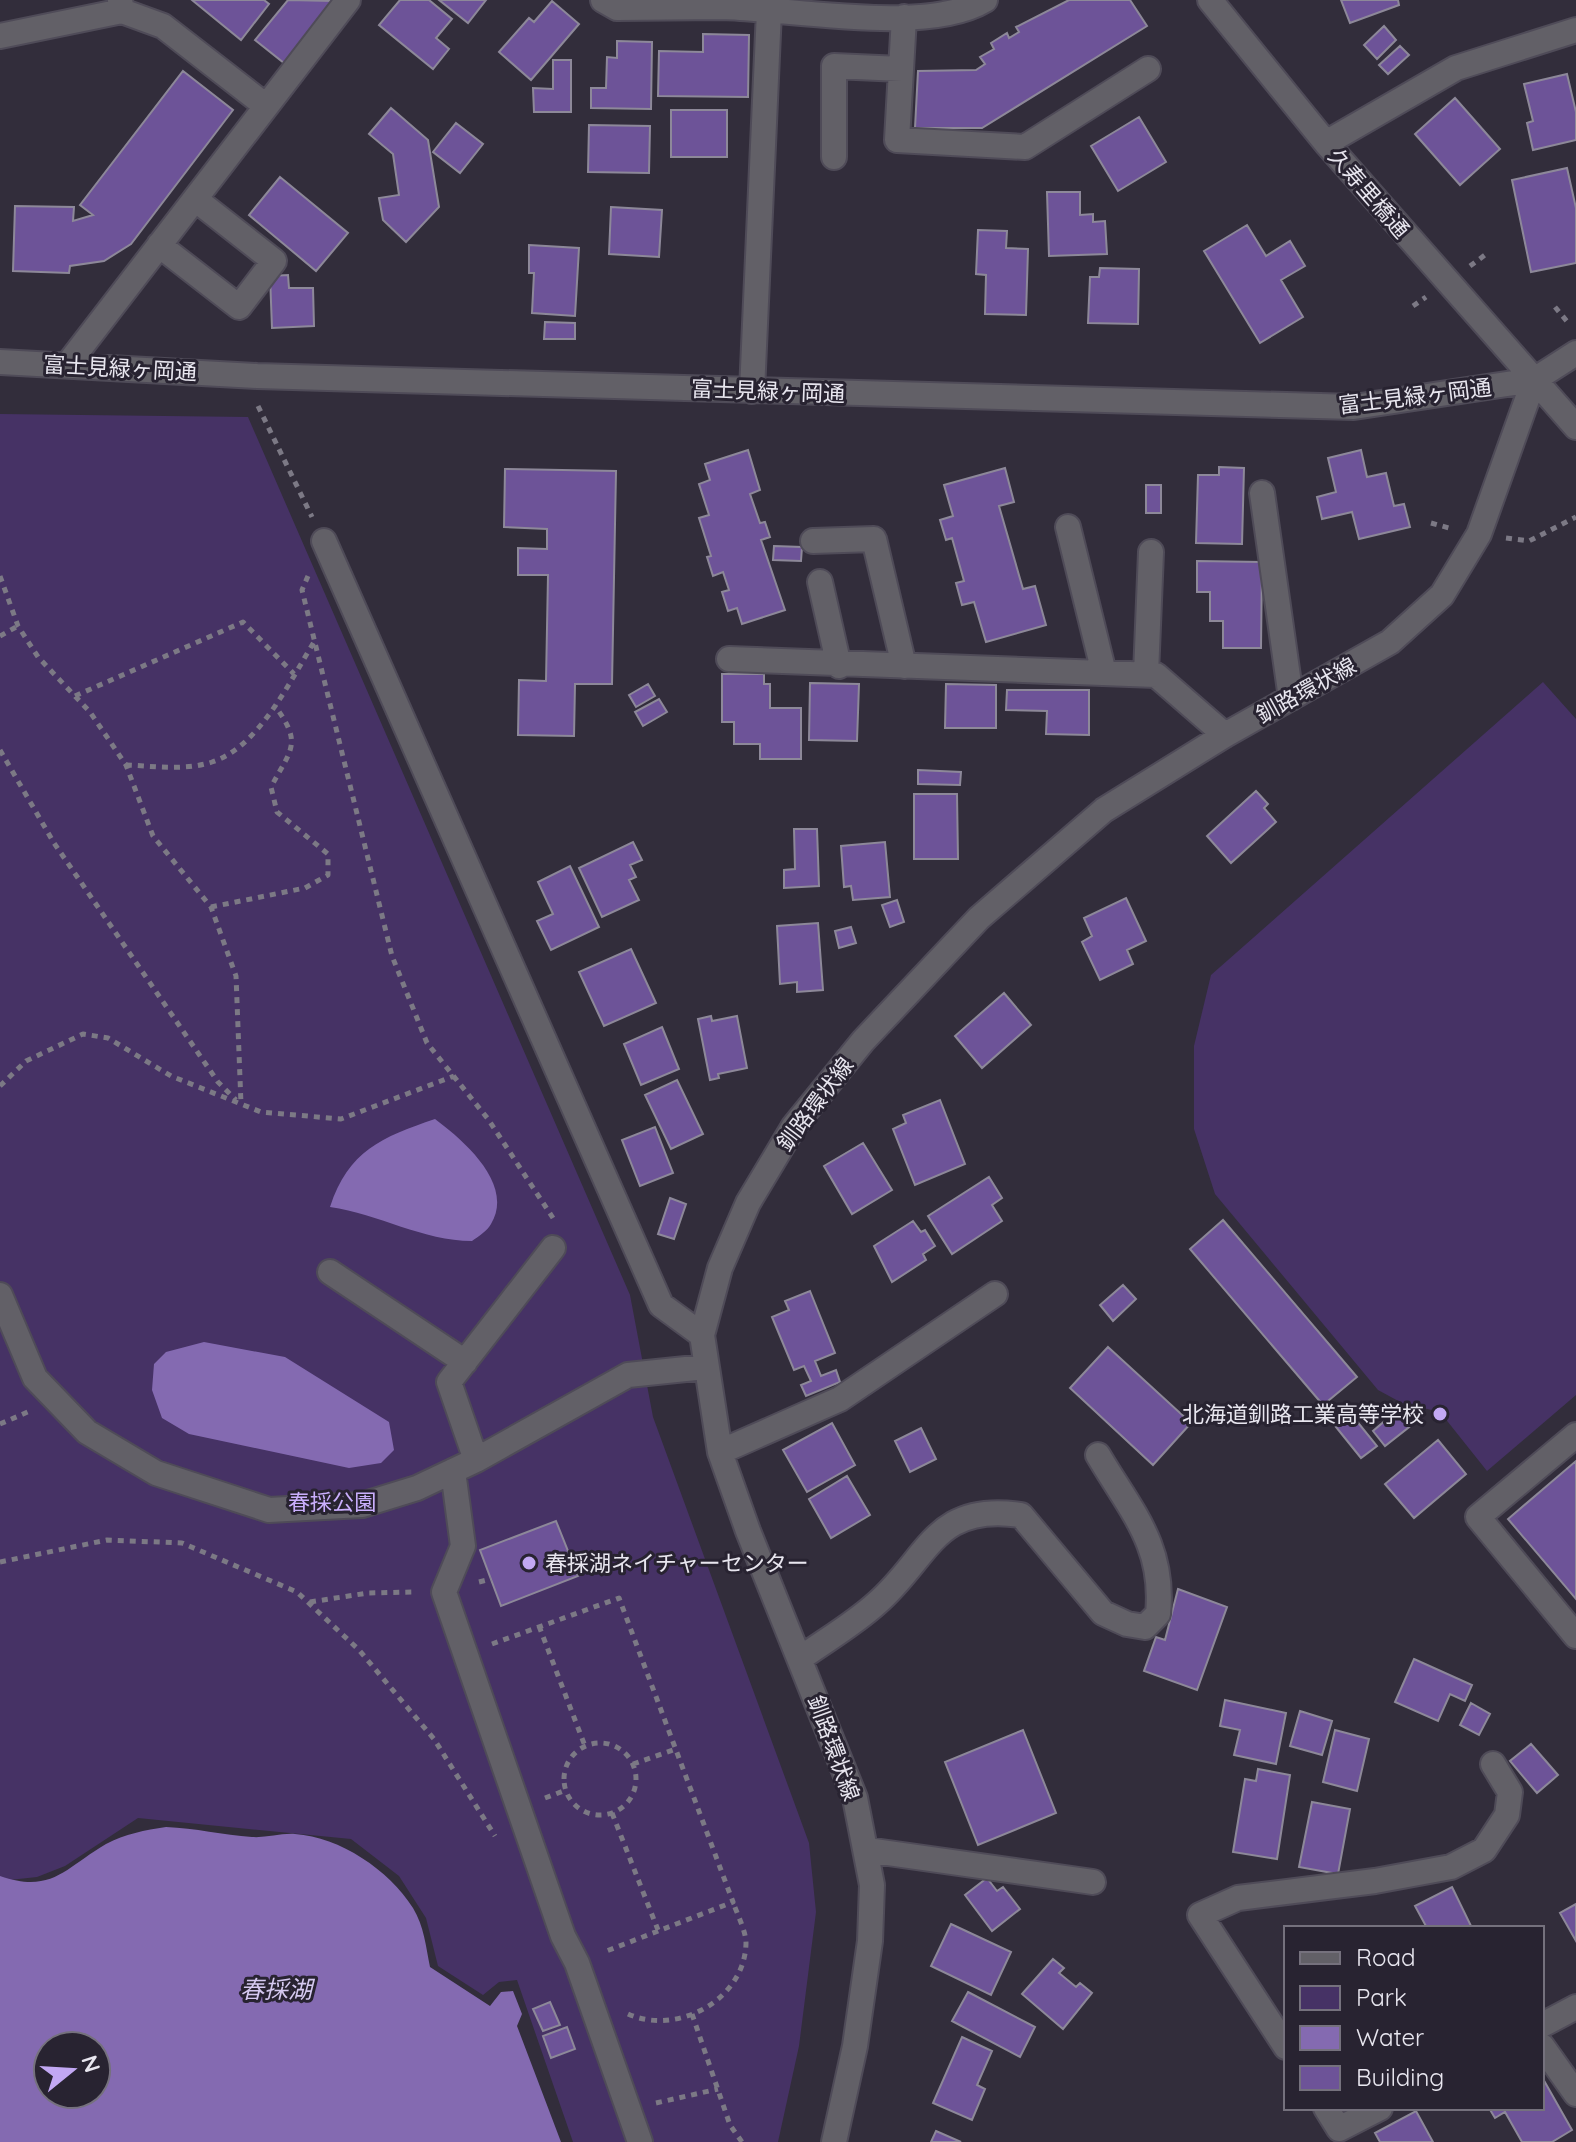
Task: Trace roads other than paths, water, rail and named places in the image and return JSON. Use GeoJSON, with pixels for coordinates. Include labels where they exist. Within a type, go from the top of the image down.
{"type":"FeatureCollection","features":[{"type":"Feature","properties":{"kind":"street"},"geometry":{"type":"LineString","coordinates":[[68,364],[348,0]]}},
{"type":"Feature","properties":{"kind":"street"},"geometry":{"type":"LineString","coordinates":[[615,3],[725,4],[769,11],[904,17],[966,12],[985,0]]}},
{"type":"Feature","properties":{"kind":"street","name":"久寿里橋通"},"geometry":{"type":"LineString","coordinates":[[1210,0],[1326,143],[1576,427]]}},
{"type":"Feature","properties":{"kind":"street"},"geometry":{"type":"LineString","coordinates":[[0,36],[121,6],[163,26],[266,106]]}},
{"type":"Feature","properties":{"kind":"street"},"geometry":{"type":"LineString","coordinates":[[752,391],[769,11]]}},
{"type":"Feature","properties":{"kind":"street"},"geometry":{"type":"LineString","coordinates":[[904,17],[897,140],[1025,147],[1148,69]]}},
{"type":"Feature","properties":{"kind":"street"},"geometry":{"type":"LineString","coordinates":[[1326,143],[1456,68],[1576,30]]}},
{"type":"Feature","properties":{"kind":"street"},"geometry":{"type":"LineString","coordinates":[[834,157],[834,66],[901,69]]}},
{"type":"Feature","properties":{"kind":"street"},"geometry":{"type":"LineString","coordinates":[[159,245],[239,307],[274,261],[195,199]]}},
{"type":"Feature","properties":{"kind":"street"},"geometry":{"type":"LineString","coordinates":[[1534,380],[1576,353]]}},
{"type":"Feature","properties":{"kind":"street","name":"富士見緑ヶ岡通"},"geometry":{"type":"LineString","coordinates":[[0,362],[257,376],[1354,407],[1534,380]]}},
{"type":"Feature","properties":{"kind":"street","name":"釧路環状線"},"geometry":{"type":"LineString","coordinates":[[834,2142],[855,2046],[870,1941],[872,1885],[855,1798],[748,1531],[720,1452],[702,1335],[720,1268],[748,1203],[794,1126],[863,1041],[979,918],[1104,810],[1225,735],[1390,642],[1442,595],[1479,534],[1534,380]]}},
{"type":"Feature","properties":{"kind":"street"},"geometry":{"type":"LineString","coordinates":[[1262,493],[1291,698]]}},
{"type":"Feature","properties":{"kind":"street"},"geometry":{"type":"LineString","coordinates":[[1068,527],[1104,673]]}},
{"type":"Feature","properties":{"kind":"street"},"geometry":{"type":"LineString","coordinates":[[813,541],[874,539],[904,666]]}},
{"type":"Feature","properties":{"kind":"street"},"geometry":{"type":"LineString","coordinates":[[324,541],[661,1305],[702,1335]]}},
{"type":"Feature","properties":{"kind":"street"},"geometry":{"type":"LineString","coordinates":[[1146,674],[1151,552]]}},
{"type":"Feature","properties":{"kind":"street"},"geometry":{"type":"LineString","coordinates":[[820,582],[839,666]]}},
{"type":"Feature","properties":{"kind":"street"},"geometry":{"type":"LineString","coordinates":[[729,659],[839,666],[1156,675],[1225,735]]}},
{"type":"Feature","properties":{"kind":"street"},"geometry":{"type":"LineString","coordinates":[[476,1460],[449,1382],[553,1248]]}},
{"type":"Feature","properties":{"kind":"street"},"geometry":{"type":"LineString","coordinates":[[330,1272],[465,1362]]}},
{"type":"Feature","properties":{"kind":"street"},"geometry":{"type":"LineString","coordinates":[[720,1452],[840,1399],[995,1294]]}},
{"type":"Feature","properties":{"kind":"street"},"geometry":{"type":"LineString","coordinates":[[0,1295],[35,1378],[87,1432],[156,1473],[269,1510],[362,1505],[417,1488],[476,1460],[628,1375],[705,1367]]}},
{"type":"Feature","properties":{"kind":"street"},"geometry":{"type":"LineString","coordinates":[[1576,1435],[1478,1517],[1576,1636]]}},
{"type":"Feature","properties":{"kind":"street"},"geometry":{"type":"LineString","coordinates":[[801,1658],[878,1603],[931,1539],[960,1520],[994,1511],[1021,1515],[1103,1613],[1127,1624],[1145,1627],[1158,1614],[1161,1585],[1156,1555],[1098,1455]]}},
{"type":"Feature","properties":{"kind":"street"},"geometry":{"type":"LineString","coordinates":[[453,1471],[463,1546],[444,1592],[563,1936],[577,1963],[640,2142]]}},
{"type":"Feature","properties":{"kind":"street"},"geometry":{"type":"LineString","coordinates":[[1284,2044],[1200,1915],[1238,1898],[1375,1881],[1451,1867],[1484,1850],[1507,1815],[1510,1792],[1493,1764]]}},
{"type":"Feature","properties":{"kind":"street"},"geometry":{"type":"LineString","coordinates":[[867,1850],[1093,1882]]}},
{"type":"Feature","properties":{"kind":"street"},"geometry":{"type":"LineString","coordinates":[[1544,2024],[1576,2007]]}},
{"type":"Feature","properties":{"kind":"street"},"geometry":{"type":"LineString","coordinates":[[1544,2049],[1576,2094]]}},
{"type":"Feature","properties":{"kind":"street"},"geometry":{"type":"LineString","coordinates":[[1327,2110],[1339,2129],[1376,2110]]}},
{"type":"Feature","properties":{"kind":"water"},"geometry":{"type":"Polygon","coordinates":[[[435,1119],[471,1151],[491,1179],[497,1209],[483,1233],[472,1241],[436,1237],[330,1207],[357,1159],[383,1140],[435,1119]]]}},
{"type":"Feature","properties":{"kind":"water"},"geometry":{"type":"Polygon","coordinates":[[[204,1342],[285,1357],[389,1422],[394,1450],[381,1463],[349,1468],[189,1434],[162,1418],[152,1390],[154,1364],[166,1352],[204,1342]]]}},
{"type":"Feature","properties":{"kind":"water","name":"春採湖"},"geometry":{"type":"Polygon","coordinates":[[[166,1827],[252,1837],[312,1836],[362,1858],[391,1881],[413,1908],[424,1937],[430,1967],[490,2006],[501,1992],[513,1991],[522,2014],[517,2026],[561,2142],[0,2142],[0,1876],[18,1881],[46,1880],[106,1844],[135,1833],[166,1827]]]}},
{"type":"Feature","properties":{"kind":"place","name":"北海道釧路工業高等学校"},"geometry":{"type":"Point","coordinates":[1440,1414]}},
{"type":"Feature","properties":{"kind":"place","name":"春採湖ネイチャーセンター"},"geometry":{"type":"Point","coordinates":[529,1563]}},
{"type":"Feature","properties":{"kind":"park label","name":"春採公園"},"geometry":{"type":"Point","coordinates":[332,1502]}}]}
